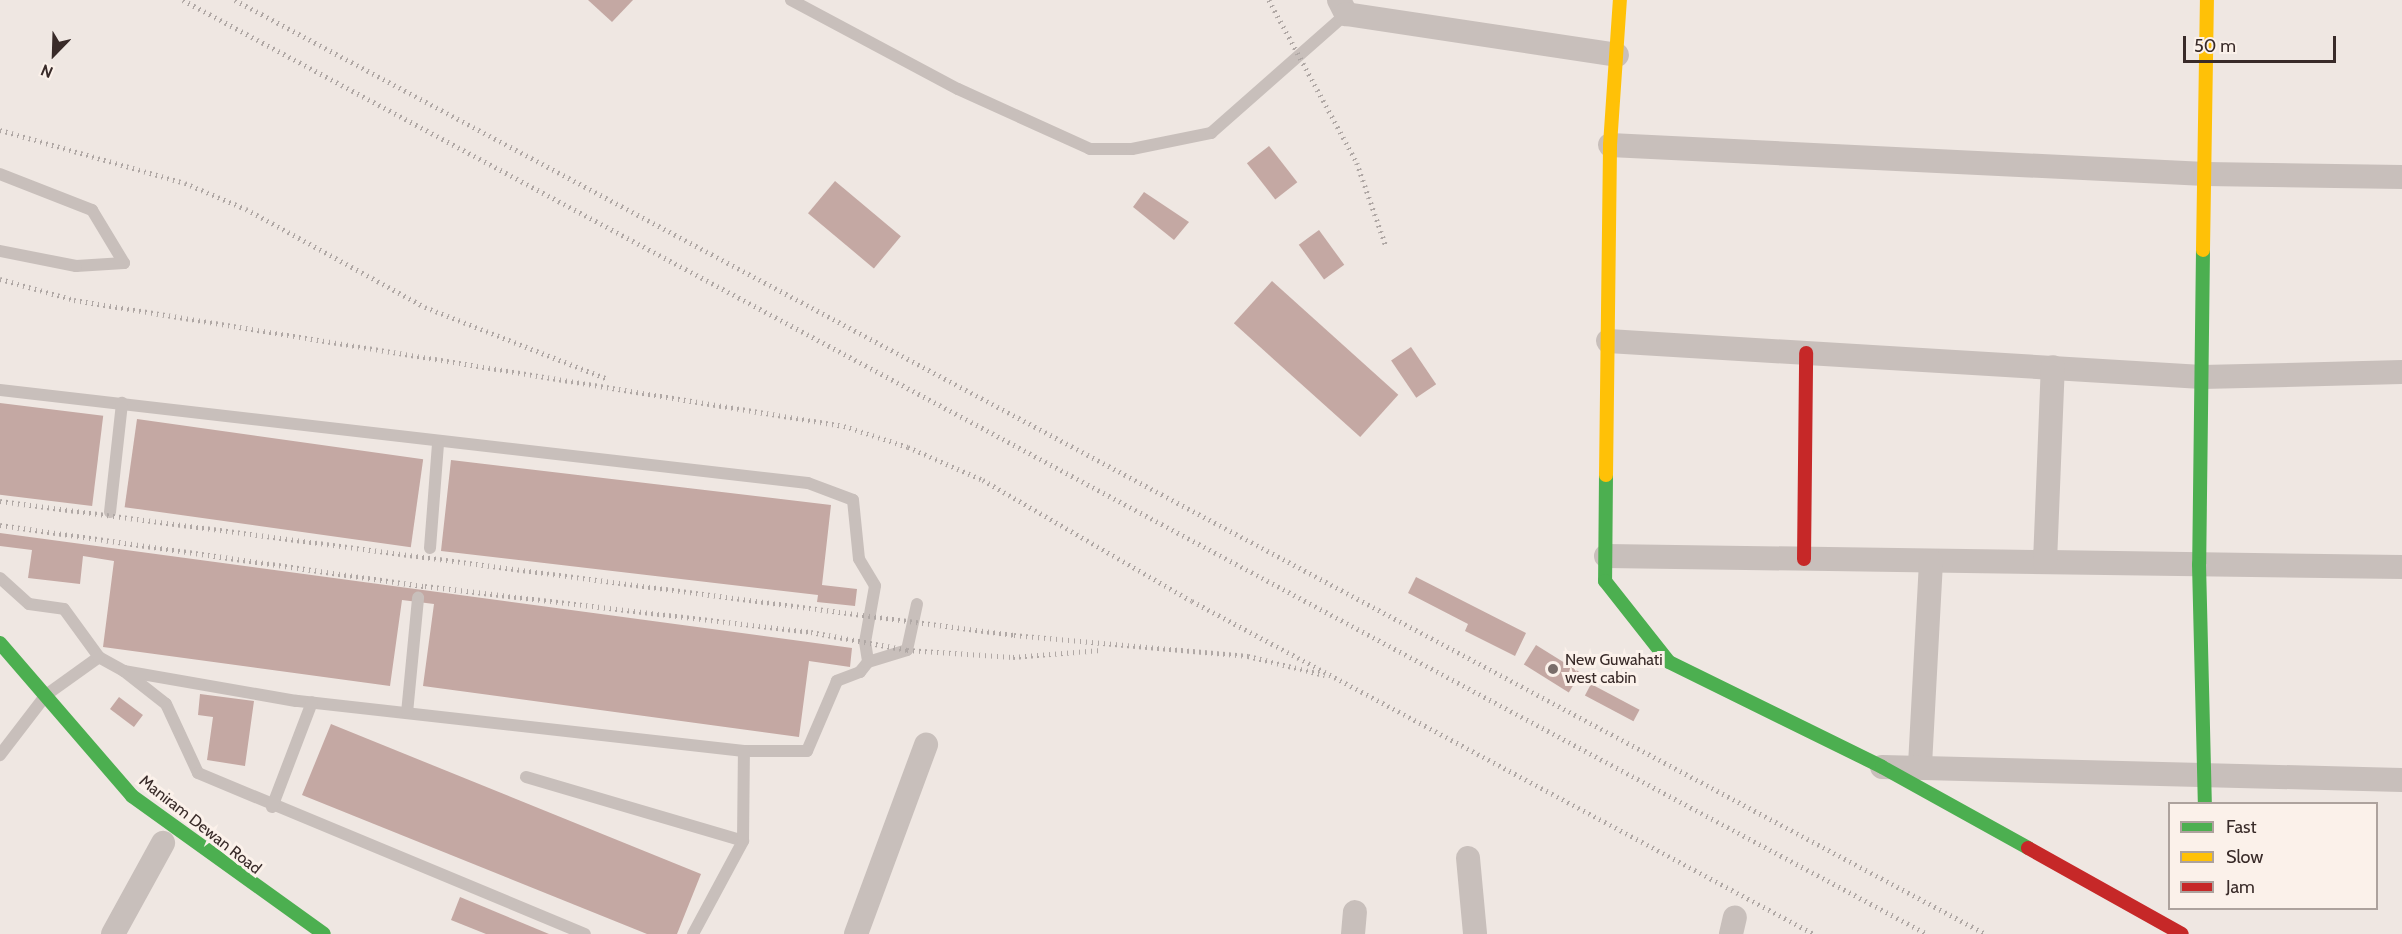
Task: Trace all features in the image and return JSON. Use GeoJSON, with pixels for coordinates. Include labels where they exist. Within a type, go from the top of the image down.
{"type":"FeatureCollection","features":[{"type":"Feature","properties":{"kind":"street"},"geometry":{"type":"LineString","coordinates":[[1620,0],[1610,145],[1605,581],[1669,662],[1881,767],[2182,934]]}},
{"type":"Feature","properties":{"kind":"street"},"geometry":{"type":"LineString","coordinates":[[2205,802],[2199,564],[2206,0]]}},
{"type":"Feature","properties":{"kind":"street"},"geometry":{"type":"LineString","coordinates":[[1342,7],[1617,55]]}},
{"type":"Feature","properties":{"kind":"street"},"geometry":{"type":"LineString","coordinates":[[1610,145],[2205,174],[2402,177]]}},
{"type":"Feature","properties":{"kind":"street"},"geometry":{"type":"LineString","coordinates":[[1608,340],[2202,377],[2402,372]]}},
{"type":"Feature","properties":{"kind":"street"},"geometry":{"type":"LineString","coordinates":[[1804,559],[1806,353]]}},
{"type":"Feature","properties":{"kind":"street"},"geometry":{"type":"LineString","coordinates":[[2045,562],[2053,368]]}},
{"type":"Feature","properties":{"kind":"street"},"geometry":{"type":"LineString","coordinates":[[1606,556],[2402,567]]}},
{"type":"Feature","properties":{"kind":"street"},"geometry":{"type":"LineString","coordinates":[[1920,765],[1931,561]]}},
{"type":"Feature","properties":{"kind":"street","name":"Maniram Dewan Road"},"geometry":{"type":"LineString","coordinates":[[0,642],[132,796],[324,934]]}},
{"type":"Feature","properties":{"kind":"street","name":"Maniram Dewan Road"},"geometry":{"type":"LineString","coordinates":[[15,686],[38,709],[126,814]]}},
{"type":"Feature","properties":{"kind":"street"},"geometry":{"type":"LineString","coordinates":[[856,934],[926,745]]}},
{"type":"Feature","properties":{"kind":"street"},"geometry":{"type":"LineString","coordinates":[[1881,767],[1920,765],[2206,779],[2402,780]]}},
{"type":"Feature","properties":{"kind":"street"},"geometry":{"type":"LineString","coordinates":[[113,934],[163,843]]}},
{"type":"Feature","properties":{"kind":"street"},"geometry":{"type":"LineString","coordinates":[[1468,858],[1475,934]]}},
{"type":"Feature","properties":{"kind":"lane"},"geometry":{"type":"LineString","coordinates":[[791,0],[958,89],[1089,149],[1132,149],[1211,133],[1342,7]]}},
{"type":"Feature","properties":{"kind":"lane"},"geometry":{"type":"LineString","coordinates":[[0,174],[92,210],[124,263],[76,266],[0,251]]}},
{"type":"Feature","properties":{"kind":"lane"},"geometry":{"type":"LineString","coordinates":[[0,390],[122,403],[438,445],[808,483],[853,500],[858,559],[875,586],[865,642],[868,662]]}},
{"type":"Feature","properties":{"kind":"lane"},"geometry":{"type":"LineString","coordinates":[[110,512],[122,403]]}},
{"type":"Feature","properties":{"kind":"lane"},"geometry":{"type":"LineString","coordinates":[[430,548],[438,445]]}},
{"type":"Feature","properties":{"kind":"lane"},"geometry":{"type":"LineString","coordinates":[[0,578],[29,604],[64,609],[99,657],[124,671],[166,704],[198,773],[272,807],[585,934]]}},
{"type":"Feature","properties":{"kind":"lane"},"geometry":{"type":"LineString","coordinates":[[407,713],[418,598]]}},
{"type":"Feature","properties":{"kind":"lane"},"geometry":{"type":"LineString","coordinates":[[124,671],[312,702],[744,751],[807,751],[837,681],[860,672],[868,662],[907,650],[917,604]]}},
{"type":"Feature","properties":{"kind":"lane"},"geometry":{"type":"LineString","coordinates":[[0,755],[38,709],[46,695],[99,657]]}},
{"type":"Feature","properties":{"kind":"lane"},"geometry":{"type":"LineString","coordinates":[[272,807],[312,702]]}},
{"type":"Feature","properties":{"kind":"lane"},"geometry":{"type":"LineString","coordinates":[[693,934],[743,841],[744,751]]}},
{"type":"Feature","properties":{"kind":"lane"},"geometry":{"type":"LineString","coordinates":[[525,777],[743,841]]}},
{"type":"Feature","properties":{"kind":"building"},"geometry":{"type":"Polygon","coordinates":[[[588,0],[633,0],[612,22],[588,0]]]}},
{"type":"Feature","properties":{"kind":"building"},"geometry":{"type":"Polygon","coordinates":[[[1269,146],[1297,182],[1275,199],[1247,163],[1269,146]]]}},
{"type":"Feature","properties":{"kind":"building"},"geometry":{"type":"Polygon","coordinates":[[[835,181],[901,236],[874,268],[808,213],[835,181]]]}},
{"type":"Feature","properties":{"kind":"building"},"geometry":{"type":"Polygon","coordinates":[[[1144,192],[1189,222],[1174,240],[1133,207],[1144,192]]]}},
{"type":"Feature","properties":{"kind":"building"},"geometry":{"type":"Polygon","coordinates":[[[1319,230],[1344,265],[1324,279],[1299,245],[1319,230]]]}},
{"type":"Feature","properties":{"kind":"building"},"geometry":{"type":"Polygon","coordinates":[[[1272,281],[1398,395],[1360,437],[1234,323],[1272,281]]]}},
{"type":"Feature","properties":{"kind":"building"},"geometry":{"type":"Polygon","coordinates":[[[1411,347],[1436,384],[1416,398],[1391,360],[1411,347]]]}},
{"type":"Feature","properties":{"kind":"building"},"geometry":{"type":"Polygon","coordinates":[[[0,403],[103,416],[92,506],[0,495],[0,403]]]}},
{"type":"Feature","properties":{"kind":"building"},"geometry":{"type":"Polygon","coordinates":[[[137,419],[423,459],[411,547],[125,507],[137,419]]]}},
{"type":"Feature","properties":{"kind":"building"},"geometry":{"type":"Polygon","coordinates":[[[451,460],[831,505],[822,585],[857,589],[855,606],[817,602],[818,595],[441,551],[451,460]]]}},
{"type":"Feature","properties":{"kind":"building"},"geometry":{"type":"Polygon","coordinates":[[[0,533],[852,648],[850,667],[809,661],[799,737],[423,686],[434,604],[402,600],[390,686],[103,647],[114,561],[83,556],[80,584],[28,578],[32,550],[0,546],[0,533]]]}},
{"type":"Feature","properties":{"kind":"building"},"geometry":{"type":"Polygon","coordinates":[[[1416,577],[1526,633],[1515,656],[1465,631],[1468,624],[1408,593],[1416,577]]]}},
{"type":"Feature","properties":{"kind":"building","name":"New Guwahati west cabin"},"geometry":{"type":"Polygon","coordinates":[[[1536,645],[1581,673],[1569,693],[1524,665],[1536,645]]]}},
{"type":"Feature","properties":{"kind":"building"},"geometry":{"type":"Polygon","coordinates":[[[1591,684],[1640,710],[1633,721],[1585,695],[1591,684]]]}},
{"type":"Feature","properties":{"kind":"building"},"geometry":{"type":"Polygon","coordinates":[[[200,694],[254,701],[245,766],[207,760],[213,717],[198,715],[200,694]]]}},
{"type":"Feature","properties":{"kind":"building"},"geometry":{"type":"Polygon","coordinates":[[[119,697],[143,715],[134,727],[110,709],[119,697]]]}},
{"type":"Feature","properties":{"kind":"building"},"geometry":{"type":"Polygon","coordinates":[[[331,724],[701,874],[677,934],[647,934],[302,795],[331,724]]]}},
{"type":"Feature","properties":{"kind":"building"},"geometry":{"type":"Polygon","coordinates":[[[460,897],[549,934],[486,934],[451,920],[460,897]]]}},
{"type":"Feature","properties":{"kind":"railway"},"geometry":{"type":"LineString","coordinates":[[183,0],[1927,934]]}},
{"type":"Feature","properties":{"kind":"railway"},"geometry":{"type":"LineString","coordinates":[[235,0],[1986,934]]}},
{"type":"Feature","properties":{"kind":"railway"},"geometry":{"type":"LineString","coordinates":[[1269,0],[1357,163],[1386,246]]}},
{"type":"Feature","properties":{"kind":"railway"},"geometry":{"type":"LineString","coordinates":[[0,130],[185,183],[246,209],[425,307],[608,379]]}},
{"type":"Feature","properties":{"kind":"railway"},"geometry":{"type":"LineString","coordinates":[[0,279],[74,300],[844,426],[908,447],[983,480],[1192,601],[1814,934]]}},
{"type":"Feature","properties":{"kind":"railway"},"geometry":{"type":"LineString","coordinates":[[0,501],[1014,635],[1248,656],[1325,675]]}},
{"type":"Feature","properties":{"kind":"railway"},"geometry":{"type":"LineString","coordinates":[[0,525],[425,586],[811,632],[907,650],[1013,657],[1101,650]]}},
{"type":"Feature","properties":{"kind":"traffic: fast"},"geometry":{"type":"LineString","coordinates":[[2203,250],[2199,564],[2205,802]]}},
{"type":"Feature","properties":{"kind":"traffic: fast"},"geometry":{"type":"LineString","coordinates":[[1606,475],[1605,581],[1669,662],[1882,767],[2028,848]]}},
{"type":"Feature","properties":{"kind":"traffic: fast"},"geometry":{"type":"LineString","coordinates":[[0,643],[132,796],[324,934]]}},
{"type":"Feature","properties":{"kind":"traffic: slow"},"geometry":{"type":"LineString","coordinates":[[1606,475],[1610,145],[1620,0]]}},
{"type":"Feature","properties":{"kind":"traffic: slow"},"geometry":{"type":"LineString","coordinates":[[2203,250],[2207,0]]}},
{"type":"Feature","properties":{"kind":"traffic: jam"},"geometry":{"type":"LineString","coordinates":[[1804,559],[1806,353]]}},
{"type":"Feature","properties":{"kind":"traffic: jam"},"geometry":{"type":"LineString","coordinates":[[2028,848],[2182,934]]}},
{"type":"Feature","properties":{"kind":"place","name":"New Guwahati west cabin"},"geometry":{"type":"Point","coordinates":[1553,669]}}]}
